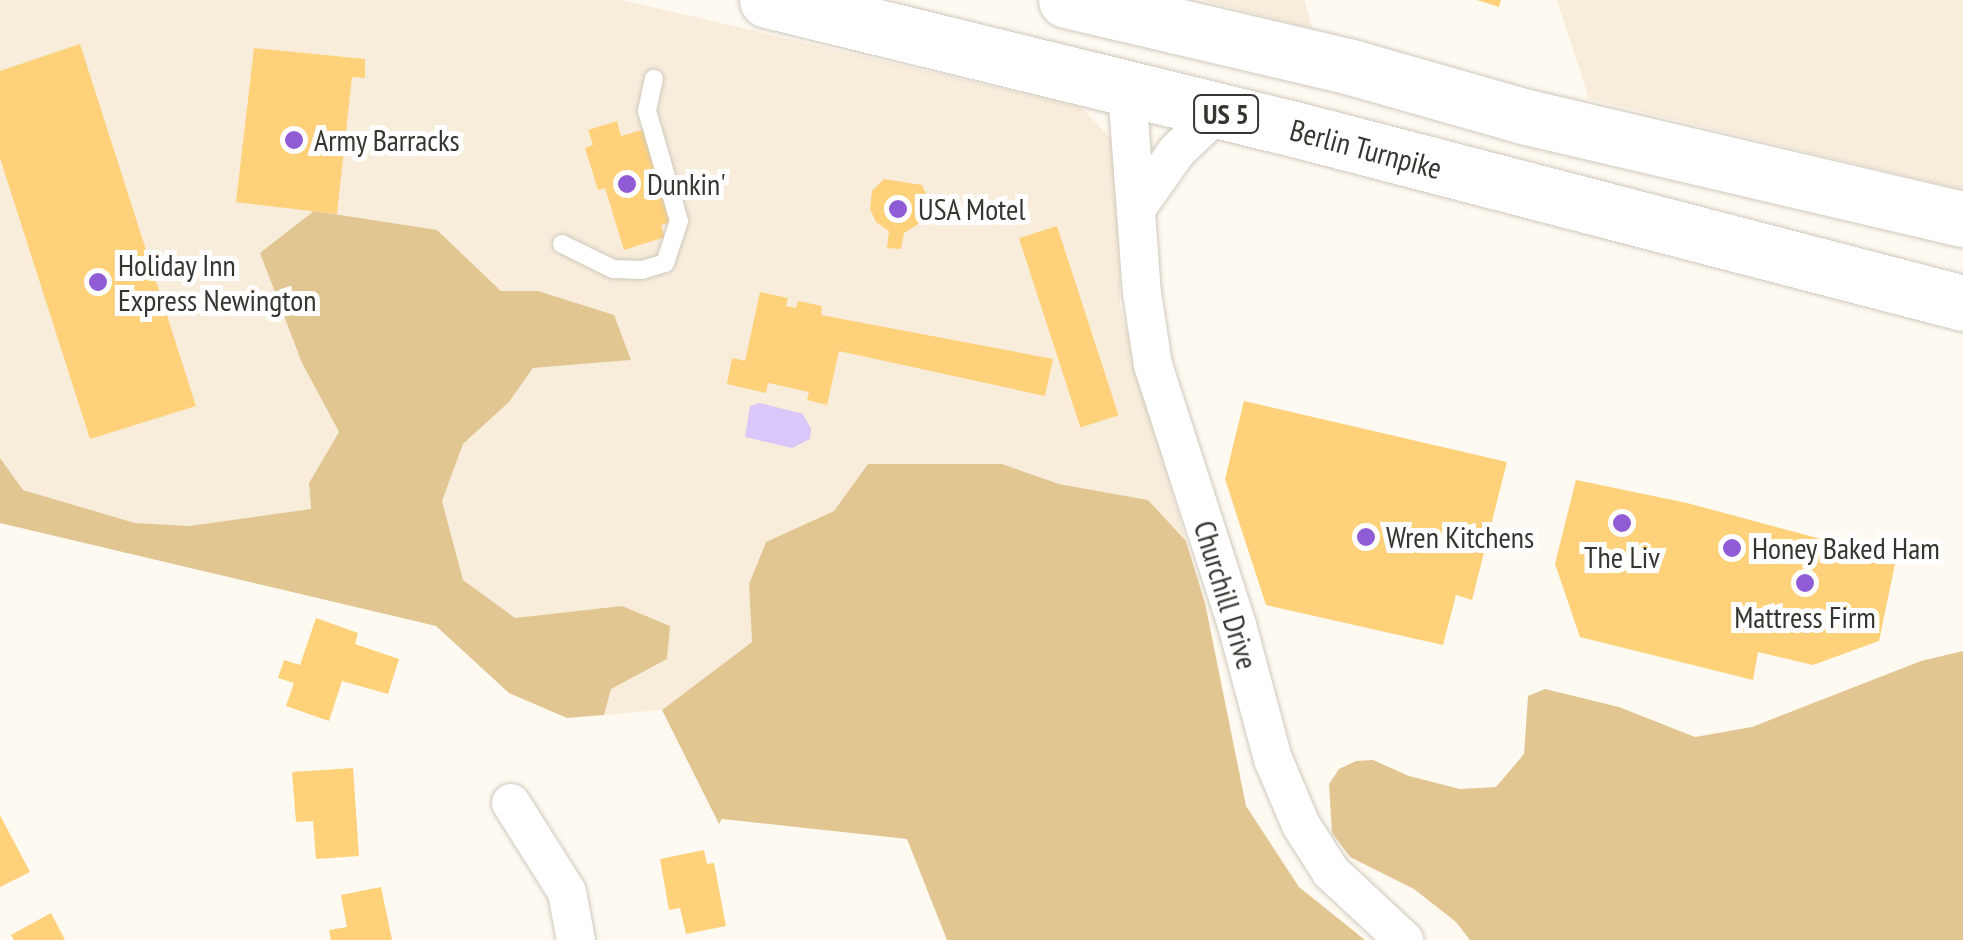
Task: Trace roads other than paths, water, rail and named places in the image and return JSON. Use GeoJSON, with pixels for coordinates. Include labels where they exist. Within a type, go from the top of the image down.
{"type":"FeatureCollection","features":[{"type":"Feature","properties":{"kind":"highway","name":"Berlin Turnpike"},"geometry":{"type":"LineString","coordinates":[[768,0],[1298,130],[1963,303]]}},
{"type":"Feature","properties":{"kind":"highway","name":"US 5"},"geometry":{"type":"LineString","coordinates":[[1066,0],[1351,67],[1527,117],[1963,219]]}},
{"type":"Feature","properties":{"kind":"highway"},"geometry":{"type":"LineString","coordinates":[[1298,130],[1310,88],[1351,67]]}},
{"type":"Feature","properties":{"kind":"street","name":"Churchill Drive"},"geometry":{"type":"LineString","coordinates":[[1127,90],[1153,365],[1237,625],[1273,759],[1301,825],[1331,872],[1404,940]]}},
{"type":"Feature","properties":{"kind":"street"},"geometry":{"type":"LineString","coordinates":[[1136,209],[1177,151],[1218,112]]}},
{"type":"Feature","properties":{"kind":"street"},"geometry":{"type":"LineString","coordinates":[[512,802],[567,892],[576,940]]}},
{"type":"Feature","properties":{"kind":"lane"},"geometry":{"type":"LineString","coordinates":[[562,244],[614,270],[642,270],[665,263],[679,221],[646,111],[654,79]]}},
{"type":"Feature","properties":{"kind":"place","name":"Army Barracks"},"geometry":{"type":"Point","coordinates":[294,140]}},
{"type":"Feature","properties":{"kind":"place","name":"Dunkin'"},"geometry":{"type":"Point","coordinates":[627,184]}},
{"type":"Feature","properties":{"kind":"place","name":"USA Motel"},"geometry":{"type":"Point","coordinates":[898,209]}},
{"type":"Feature","properties":{"kind":"place","name":"Holiday Inn Express Newington"},"geometry":{"type":"Point","coordinates":[98,282]}},
{"type":"Feature","properties":{"kind":"place","name":"The Liv"},"geometry":{"type":"Point","coordinates":[1622,523]}},
{"type":"Feature","properties":{"kind":"place","name":"Wren Kitchens"},"geometry":{"type":"Point","coordinates":[1366,537]}},
{"type":"Feature","properties":{"kind":"place","name":"Honey Baked Ham"},"geometry":{"type":"Point","coordinates":[1732,548]}},
{"type":"Feature","properties":{"kind":"place","name":"Mattress Firm"},"geometry":{"type":"Point","coordinates":[1805,583]}}]}
